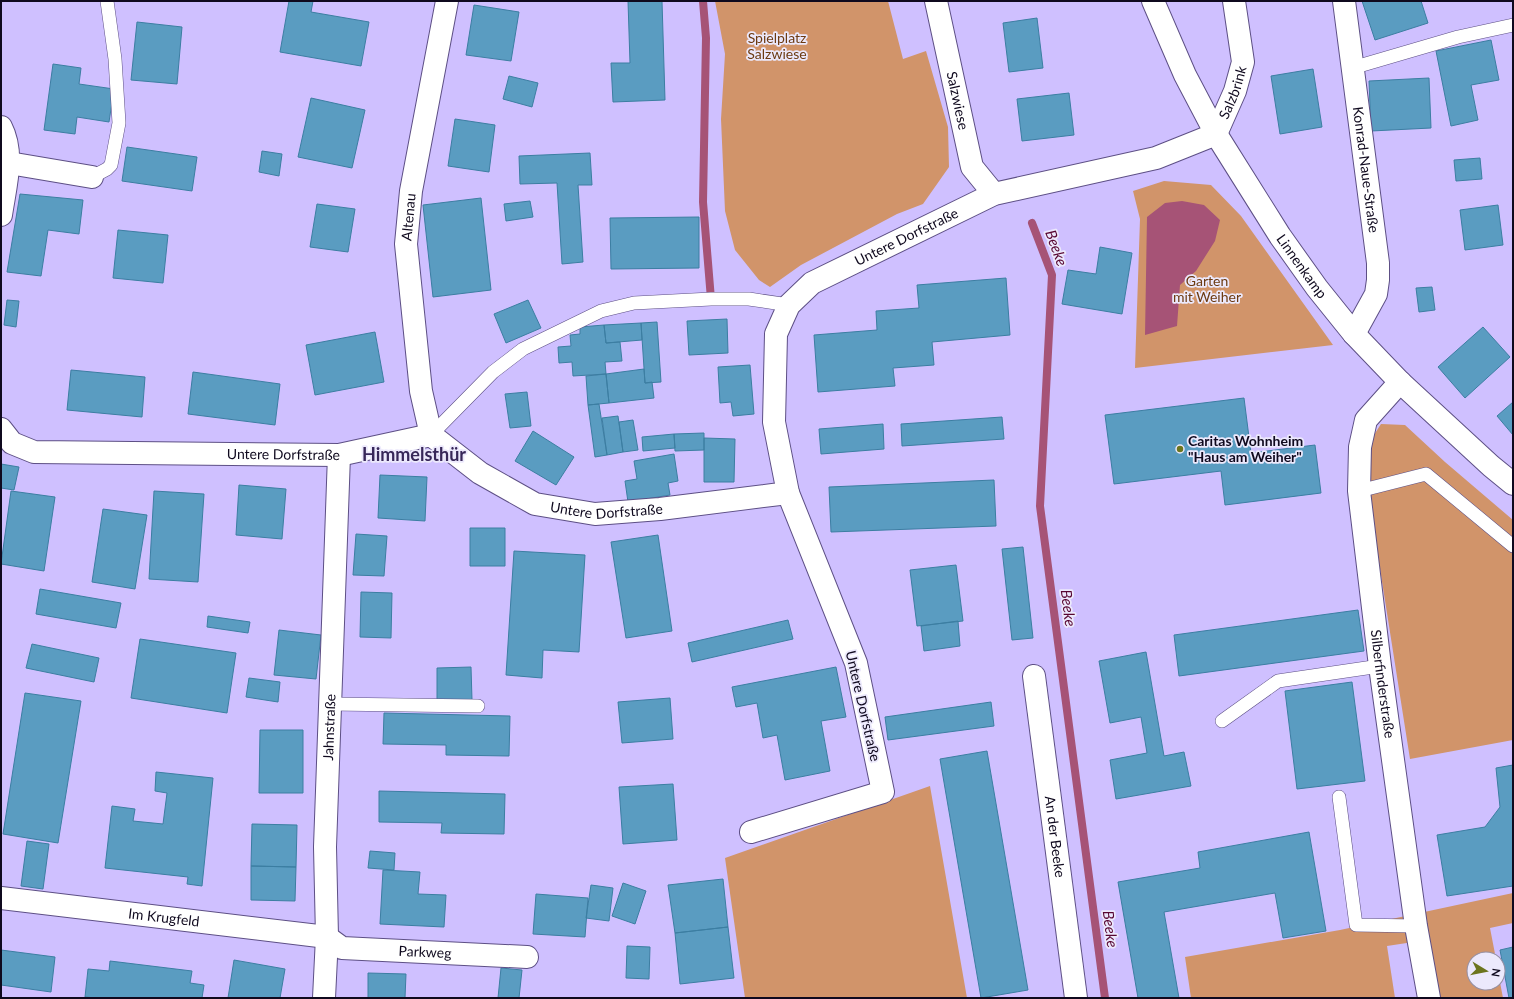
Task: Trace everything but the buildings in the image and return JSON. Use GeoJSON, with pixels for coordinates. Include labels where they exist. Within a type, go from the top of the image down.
{"type":"FeatureCollection","features":[{"type":"Feature","properties":{"kind":"street","name":"Altenau"},"geometry":{"type":"LineString","coordinates":[[431,435],[421,391],[406,244],[411,191],[447,1]]}},
{"type":"Feature","properties":{"kind":"street","name":"Salzwiese"},"geometry":{"type":"LineString","coordinates":[[936,1],[972,167],[994,194]]}},
{"type":"Feature","properties":{"kind":"street","name":"Linnenkamp"},"geometry":{"type":"LineString","coordinates":[[1153,1],[1185,75],[1216,134],[1280,236],[1317,288],[1354,334],[1400,382],[1491,466],[1513,484]]}},
{"type":"Feature","properties":{"kind":"street","name":"Salzbrink"},"geometry":{"type":"LineString","coordinates":[[1216,134],[1235,91],[1243,62],[1234,1]]}},
{"type":"Feature","properties":{"kind":"street","name":"Konrad-Naue-Straße"},"geometry":{"type":"LineString","coordinates":[[1344,1],[1378,263],[1376,294],[1354,334]]}},
{"type":"Feature","properties":{"kind":"street"},"geometry":{"type":"LineString","coordinates":[[1,127],[5,135],[9,163],[1,215]]}},
{"type":"Feature","properties":{"kind":"street","name":"Untere Dorfstraße"},"geometry":{"type":"LineString","coordinates":[[751,832],[883,792],[856,663],[788,493],[774,422],[776,334],[789,306],[812,284],[994,194],[1156,158],[1216,134]]}},
{"type":"Feature","properties":{"kind":"street"},"geometry":{"type":"LineString","coordinates":[[9,163],[92,177]]}},
{"type":"Feature","properties":{"kind":"street","name":"Silberfinderstraße"},"geometry":{"type":"LineString","coordinates":[[1400,382],[1366,420],[1360,447],[1359,491],[1380,666],[1416,926],[1429,998]]}},
{"type":"Feature","properties":{"kind":"street","name":"Untere Dorfstraße"},"geometry":{"type":"LineString","coordinates":[[1,429],[12,443],[34,452],[339,456],[431,435],[480,473],[535,504],[595,514],[660,509],[788,493]]}},
{"type":"Feature","properties":{"kind":"street","name":"Jahnstraße"},"geometry":{"type":"LineString","coordinates":[[324,998],[327,937],[325,847],[339,456]]}},
{"type":"Feature","properties":{"kind":"street","name":"An der Beeke"},"geometry":{"type":"LineString","coordinates":[[1034,676],[1076,998]]}},
{"type":"Feature","properties":{"kind":"street","name":"Im Krugfeld"},"geometry":{"type":"LineString","coordinates":[[1,898],[327,937]]}},
{"type":"Feature","properties":{"kind":"street","name":"Parkweg"},"geometry":{"type":"LineString","coordinates":[[327,937],[342,948],[527,957]]}},
{"type":"Feature","properties":{"kind":"lane"},"geometry":{"type":"LineString","coordinates":[[92,177],[107,169],[111,165],[118,123],[115,59],[107,1]]}},
{"type":"Feature","properties":{"kind":"lane"},"geometry":{"type":"LineString","coordinates":[[1352,68],[1458,37],[1513,25]]}},
{"type":"Feature","properties":{"kind":"lane"},"geometry":{"type":"LineString","coordinates":[[431,435],[493,372],[523,349],[601,311],[634,303],[711,299],[749,300],[789,306]]}},
{"type":"Feature","properties":{"kind":"lane"},"geometry":{"type":"LineString","coordinates":[[1359,491],[1426,474],[1513,546]]}},
{"type":"Feature","properties":{"kind":"lane"},"geometry":{"type":"LineString","coordinates":[[1222,721],[1278,681],[1380,666]]}},
{"type":"Feature","properties":{"kind":"lane"},"geometry":{"type":"LineString","coordinates":[[330,704],[478,706]]}},
{"type":"Feature","properties":{"kind":"lane"},"geometry":{"type":"LineString","coordinates":[[1339,797],[1356,925],[1416,926]]}},
{"type":"Feature","properties":{"kind":"green space","name":"Spielplatz Salzwiese"},"geometry":{"type":"Polygon","coordinates":[[[715,1],[888,1],[903,59],[926,51],[948,127],[949,167],[923,204],[897,214],[801,265],[770,287],[759,280],[735,250],[725,211],[721,119],[725,54],[715,1]]]}},
{"type":"Feature","properties":{"kind":"green space","name":"Garten mit Weiher"},"geometry":{"type":"Polygon","coordinates":[[[1164,181],[1211,185],[1241,216],[1333,345],[1135,368],[1140,219],[1133,191],[1164,181]]]}},
{"type":"Feature","properties":{"kind":"green space"},"geometry":{"type":"Polygon","coordinates":[[[1381,424],[1405,425],[1445,462],[1513,520],[1513,740],[1410,759],[1366,480],[1370,441],[1381,424]]]}},
{"type":"Feature","properties":{"kind":"green space"},"geometry":{"type":"Polygon","coordinates":[[[930,786],[967,998],[745,998],[725,858],[930,786]]]}},
{"type":"Feature","properties":{"kind":"green space"},"geometry":{"type":"Polygon","coordinates":[[[1513,893],[1513,923],[1490,928],[1494,951],[1466,951],[1466,991],[1502,991],[1503,998],[1431,998],[1420,941],[1387,946],[1395,998],[1191,998],[1185,957],[1340,930],[1513,893]]]}},
{"type":"Feature","properties":{"kind":"shaded area"},"geometry":{"type":"Polygon","coordinates":[[[1182,201],[1204,205],[1220,220],[1215,241],[1196,271],[1180,285],[1177,326],[1145,335],[1147,217],[1165,203],[1182,201]]]}},
{"type":"Feature","properties":{"kind":"waterway"},"geometry":{"type":"LineString","coordinates":[[703,1],[706,38],[703,202],[711,299]]}},
{"type":"Feature","properties":{"kind":"waterway","name":"Beeke"},"geometry":{"type":"LineString","coordinates":[[1032,223],[1052,275],[1040,506],[1105,998]]}},
{"type":"Feature","properties":{"kind":"place","name":"Caritas Wohnheim \"Haus am Weiher\""},"geometry":{"type":"Point","coordinates":[1180,449]}},
{"type":"Feature","properties":{"kind":"district","name":"Himmelsthür"},"geometry":{"type":"Point","coordinates":[414,455]}}]}
